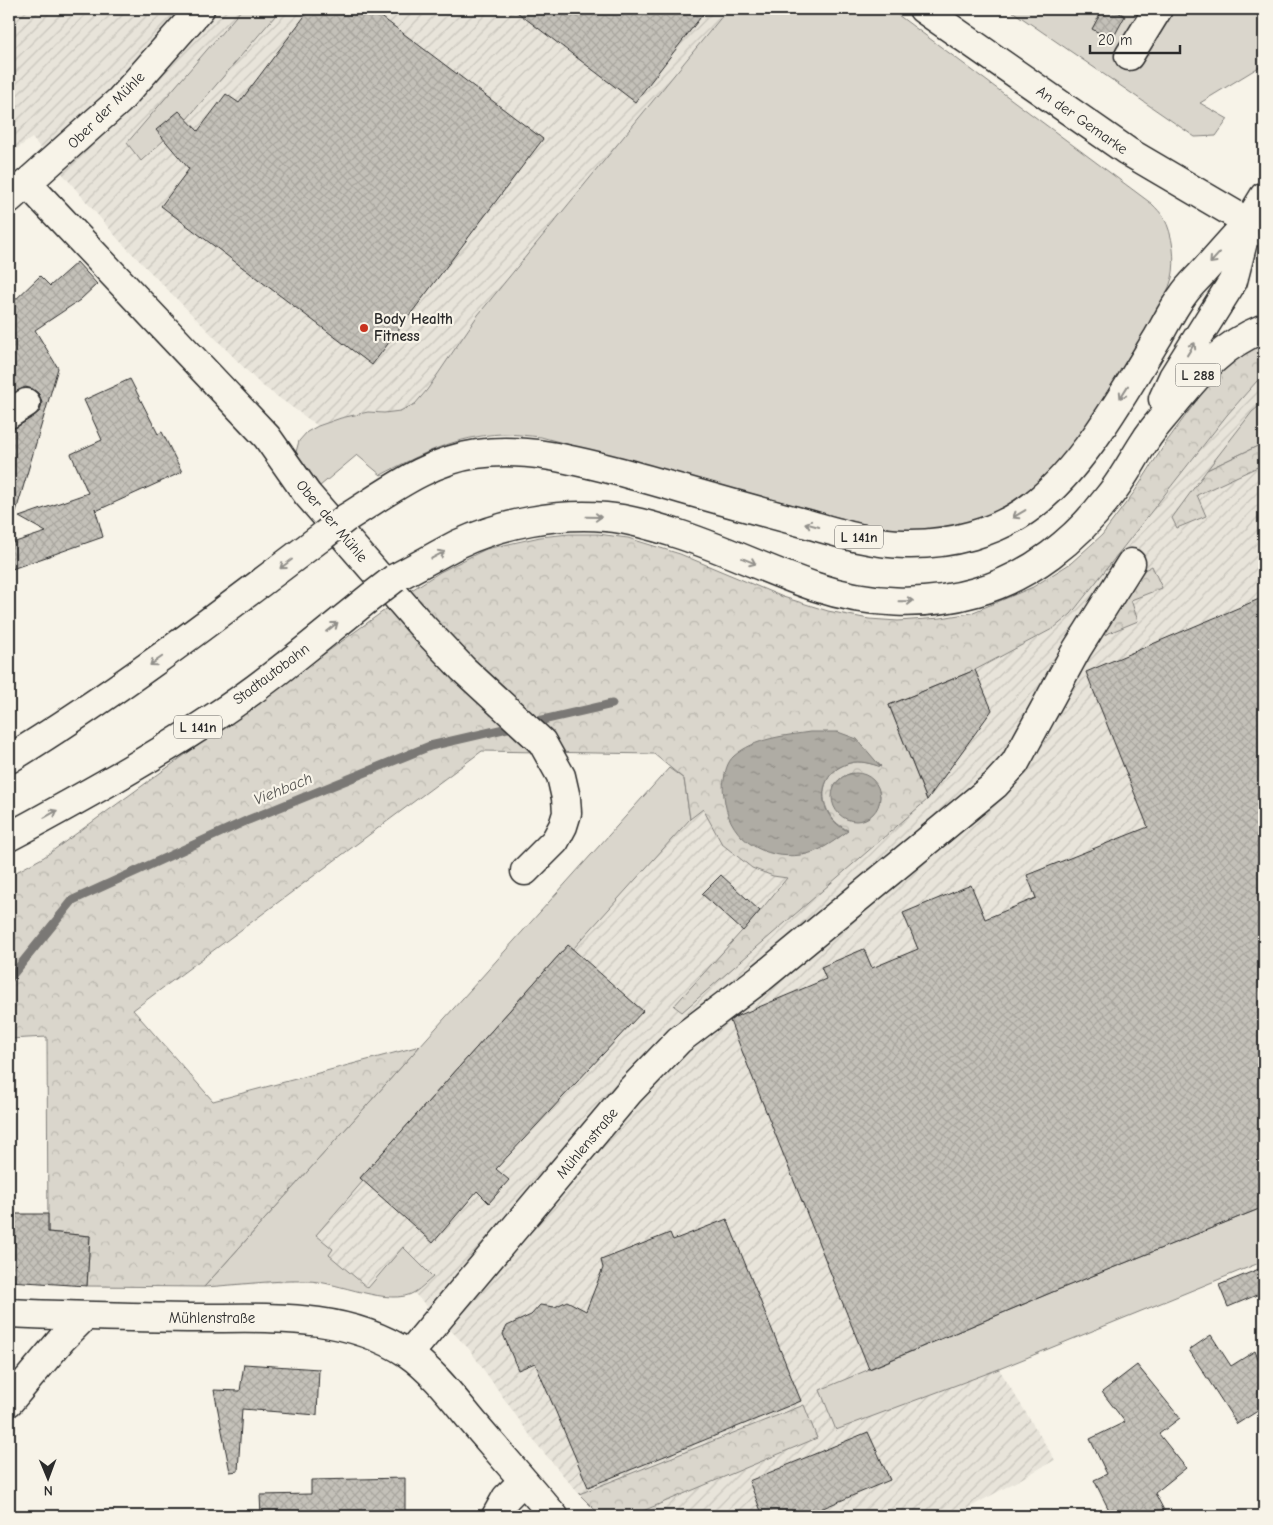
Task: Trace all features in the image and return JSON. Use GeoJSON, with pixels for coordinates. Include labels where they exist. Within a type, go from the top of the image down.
{"type":"FeatureCollection","features":[{"type":"Feature","properties":{"kind":"main road","name":"Ober der Mühle"},"geometry":{"type":"LineString","coordinates":[[200,9],[119,101],[18,191],[266,437],[307,494],[423,627],[463,668],[542,742],[561,776],[567,813],[555,841],[525,871]]}},
{"type":"Feature","properties":{"kind":"main road","name":"An der Gemarke"},"geometry":{"type":"LineString","coordinates":[[923,9],[1127,151],[1259,228]]}},
{"type":"Feature","properties":{"kind":"main road"},"geometry":{"type":"LineString","coordinates":[[1129,56],[1158,9]]}},
{"type":"Feature","properties":{"kind":"main road"},"geometry":{"type":"LineString","coordinates":[[1146,439],[1173,377],[1233,281],[1259,228],[1264,196]]}},
{"type":"Feature","properties":{"kind":"main road","name":"L 141n"},"geometry":{"type":"LineString","coordinates":[[9,759],[100,700],[177,646],[346,518],[417,472],[450,460],[475,454],[528,453],[574,460],[872,540],[902,544],[952,541],[974,535],[1008,521],[1031,507],[1058,483],[1083,452],[1113,409],[1183,295],[1259,228]]}},
{"type":"Feature","properties":{"kind":"main road","name":"L 288"},"geometry":{"type":"LineString","coordinates":[[1146,439],[1199,373],[1212,360],[1229,346],[1264,328]]}},
{"type":"Feature","properties":{"kind":"main road","name":"Stadtautobahn"},"geometry":{"type":"LineString","coordinates":[[9,837],[98,788],[217,716],[395,578],[458,544],[486,533],[518,524],[552,519],[606,517],[642,524],[700,540],[809,585],[845,595],[902,602],[951,598],[977,592],[1002,582],[1027,570],[1052,554],[1093,516],[1111,494],[1146,439]]}},
{"type":"Feature","properties":{"kind":"main road","name":"Mühlenstraße"},"geometry":{"type":"LineString","coordinates":[[409,1354],[629,1092],[680,1040],[761,978],[995,785],[1015,763],[1077,649],[1131,563]]}},
{"type":"Feature","properties":{"kind":"main road","name":"Mühlenstraße"},"geometry":{"type":"LineString","coordinates":[[9,1313],[225,1319],[280,1318],[320,1321],[358,1330],[387,1341],[409,1354],[440,1382],[522,1481],[554,1516]]}},
{"type":"Feature","properties":{"kind":"main road"},"geometry":{"type":"LineString","coordinates":[[9,1402],[84,1316]]}},
{"type":"Feature","properties":{"kind":"main road"},"geometry":{"type":"LineString","coordinates":[[496,1516],[506,1498],[522,1481]]}},
{"type":"Feature","properties":{"kind":"shaded area"},"geometry":{"type":"Polygon","coordinates":[[[9,9],[728,9],[478,315],[427,390],[415,404],[401,411],[368,412],[341,418],[318,426],[260,384],[119,240],[32,138],[9,154],[9,9]]]}},
{"type":"Feature","properties":{"kind":"shaded area"},"geometry":{"type":"Polygon","coordinates":[[[1264,377],[1264,1261],[999,1369],[1055,1460],[954,1516],[601,1516],[579,1494],[534,1441],[469,1349],[414,1293],[390,1297],[371,1295],[346,1287],[308,1281],[204,1287],[719,714],[1054,628],[1071,614],[1227,415],[1257,381],[1264,377]]]}},
{"type":"Feature","properties":{"kind":"green space"},"geometry":{"type":"Polygon","coordinates":[[[242,9],[281,9],[187,119],[141,161],[127,143],[242,9]]]}},
{"type":"Feature","properties":{"kind":"green space"},"geometry":{"type":"Polygon","coordinates":[[[728,9],[890,9],[1152,204],[1161,214],[1170,232],[1173,248],[1174,264],[1169,287],[1155,314],[1103,399],[1070,447],[1031,488],[1007,505],[966,524],[937,530],[892,529],[864,524],[541,437],[512,434],[485,435],[454,442],[425,453],[381,475],[357,455],[320,486],[296,452],[299,441],[307,432],[341,418],[368,412],[400,411],[415,404],[427,390],[478,315],[728,9]]]}},
{"type":"Feature","properties":{"kind":"green space"},"geometry":{"type":"Polygon","coordinates":[[[1009,9],[1264,9],[1264,64],[1200,103],[1228,119],[1216,136],[1195,137],[1009,9]]]}},
{"type":"Feature","properties":{"kind":"green space"},"geometry":{"type":"Polygon","coordinates":[[[1264,344],[1264,377],[1257,381],[1227,415],[1071,614],[1054,628],[975,670],[889,705],[927,800],[682,1012],[674,1006],[760,911],[787,878],[773,876],[752,868],[722,844],[703,809],[690,819],[684,779],[654,754],[482,751],[133,1010],[213,1101],[420,1046],[204,1287],[87,1286],[90,1236],[48,1232],[47,1037],[9,1039],[9,876],[44,857],[407,593],[440,572],[486,549],[540,537],[569,534],[598,534],[628,538],[680,554],[783,597],[828,611],[869,619],[898,621],[941,618],[971,613],[1033,587],[1071,563],[1102,535],[1135,491],[1167,441],[1216,374],[1244,352],[1264,344]],[[838,732],[803,855],[827,845],[848,830],[838,824],[830,815],[826,805],[825,785],[830,775],[838,768],[854,762],[881,766],[838,732]],[[852,773],[841,778],[833,787],[876,810],[880,795],[852,773]]]}},
{"type":"Feature","properties":{"kind":"green space"},"geometry":{"type":"Polygon","coordinates":[[[1264,402],[1264,443],[1207,470],[1252,412],[1264,402]]]}},
{"type":"Feature","properties":{"kind":"green space"},"geometry":{"type":"Polygon","coordinates":[[[1264,443],[1264,464],[1197,495],[1206,516],[1177,528],[1172,518],[1207,470],[1264,443]]]}},
{"type":"Feature","properties":{"kind":"green space"},"geometry":{"type":"Polygon","coordinates":[[[1152,566],[1162,588],[1131,600],[1138,621],[1104,635],[1099,628],[1133,576],[1152,566]]]}},
{"type":"Feature","properties":{"kind":"green space"},"geometry":{"type":"Polygon","coordinates":[[[669,768],[684,779],[690,819],[573,949],[568,945],[360,1178],[363,1181],[316,1235],[333,1249],[329,1255],[368,1288],[403,1247],[433,1277],[415,1292],[404,1296],[392,1297],[378,1296],[319,1282],[307,1281],[204,1287],[669,768]]]}},
{"type":"Feature","properties":{"kind":"green space"},"geometry":{"type":"Polygon","coordinates":[[[1264,1207],[1264,1261],[999,1369],[836,1430],[820,1390],[1055,1291],[1264,1207]]]}},
{"type":"Feature","properties":{"kind":"green space"},"geometry":{"type":"Polygon","coordinates":[[[804,1405],[817,1438],[631,1516],[601,1516],[579,1494],[804,1405]]]}},
{"type":"Feature","properties":{"kind":"water"},"geometry":{"type":"Polygon","coordinates":[[[810,732],[838,732],[857,739],[881,767],[854,762],[839,768],[830,775],[825,785],[825,805],[829,815],[837,824],[848,831],[837,839],[808,854],[788,856],[775,854],[752,845],[734,827],[725,803],[724,777],[730,761],[734,756],[751,745],[770,739],[810,732]]]}},
{"type":"Feature","properties":{"kind":"water"},"geometry":{"type":"Polygon","coordinates":[[[851,773],[861,773],[873,780],[880,792],[880,802],[873,814],[861,821],[851,821],[843,817],[836,810],[832,802],[832,792],[836,784],[843,777],[851,773]]]}},
{"type":"Feature","properties":{"kind":"building"},"geometry":{"type":"Polygon","coordinates":[[[310,9],[371,9],[543,139],[372,365],[161,206],[189,169],[156,130],[179,111],[198,131],[226,94],[239,103],[310,9]]]}},
{"type":"Feature","properties":{"kind":"building"},"geometry":{"type":"Polygon","coordinates":[[[513,9],[707,9],[635,102],[513,9]]]}},
{"type":"Feature","properties":{"kind":"building"},"geometry":{"type":"Polygon","coordinates":[[[1103,9],[1112,9],[1125,16],[1112,40],[1092,29],[1103,9]]]}},
{"type":"Feature","properties":{"kind":"building"},"geometry":{"type":"Polygon","coordinates":[[[77,262],[97,284],[80,300],[35,330],[58,368],[15,515],[9,514],[9,429],[17,427],[34,416],[40,411],[42,403],[39,394],[33,389],[25,387],[9,396],[9,306],[40,276],[50,286],[77,262]]]}},
{"type":"Feature","properties":{"kind":"building"},"geometry":{"type":"Polygon","coordinates":[[[130,379],[158,434],[162,432],[182,472],[96,511],[95,508],[103,537],[9,570],[9,544],[46,532],[19,517],[88,493],[71,454],[102,440],[84,400],[130,379]]]}},
{"type":"Feature","properties":{"kind":"building"},"geometry":{"type":"Polygon","coordinates":[[[1264,597],[1264,1207],[1055,1291],[869,1369],[730,1021],[735,1017],[826,979],[821,967],[864,949],[872,968],[918,949],[903,913],[971,885],[985,919],[1036,898],[1027,875],[1148,827],[1086,672],[1264,597]]]}},
{"type":"Feature","properties":{"kind":"building"},"geometry":{"type":"Polygon","coordinates":[[[975,670],[992,710],[927,800],[889,705],[975,670]]]}},
{"type":"Feature","properties":{"kind":"building"},"geometry":{"type":"Polygon","coordinates":[[[721,875],[760,911],[743,931],[702,894],[721,875]]]}},
{"type":"Feature","properties":{"kind":"building"},"geometry":{"type":"Polygon","coordinates":[[[568,945],[643,1011],[496,1169],[509,1180],[489,1203],[477,1191],[433,1243],[360,1178],[568,945]]]}},
{"type":"Feature","properties":{"kind":"building"},"geometry":{"type":"Polygon","coordinates":[[[9,1214],[48,1214],[48,1232],[90,1236],[87,1286],[9,1281],[9,1214]]]}},
{"type":"Feature","properties":{"kind":"building"},"geometry":{"type":"Polygon","coordinates":[[[727,1219],[801,1401],[588,1487],[535,1363],[518,1370],[503,1334],[507,1326],[531,1315],[540,1305],[555,1307],[567,1301],[586,1311],[603,1268],[601,1260],[670,1233],[673,1240],[727,1219]]]}},
{"type":"Feature","properties":{"kind":"building"},"geometry":{"type":"Polygon","coordinates":[[[1264,1267],[1264,1292],[1228,1307],[1219,1285],[1264,1267]]]}},
{"type":"Feature","properties":{"kind":"building"},"geometry":{"type":"Polygon","coordinates":[[[1211,1335],[1231,1366],[1255,1351],[1264,1372],[1264,1407],[1237,1424],[1189,1350],[1211,1335]]]}},
{"type":"Feature","properties":{"kind":"building"},"geometry":{"type":"Polygon","coordinates":[[[244,1364],[319,1369],[317,1415],[242,1409],[238,1471],[230,1472],[214,1390],[240,1391],[244,1364]]]}},
{"type":"Feature","properties":{"kind":"building"},"geometry":{"type":"Polygon","coordinates":[[[1137,1365],[1180,1418],[1159,1434],[1186,1468],[1155,1493],[1167,1516],[1112,1516],[1094,1480],[1107,1474],[1090,1439],[1125,1422],[1102,1392],[1137,1365]]]}},
{"type":"Feature","properties":{"kind":"building"},"geometry":{"type":"Polygon","coordinates":[[[868,1432],[890,1480],[804,1516],[763,1516],[749,1481],[868,1432]]]}},
{"type":"Feature","properties":{"kind":"building"},"geometry":{"type":"Polygon","coordinates":[[[405,1478],[405,1516],[261,1516],[260,1495],[311,1494],[311,1480],[405,1478]]]}},
{"type":"Feature","properties":{"kind":"waterway","name":"Viehbach"},"geometry":{"type":"LineString","coordinates":[[9,979],[73,900],[248,820],[430,746],[612,704]]}},
{"type":"Feature","properties":{"kind":"place","name":"Body Health Fitness"},"geometry":{"type":"Point","coordinates":[364,328]}}]}
